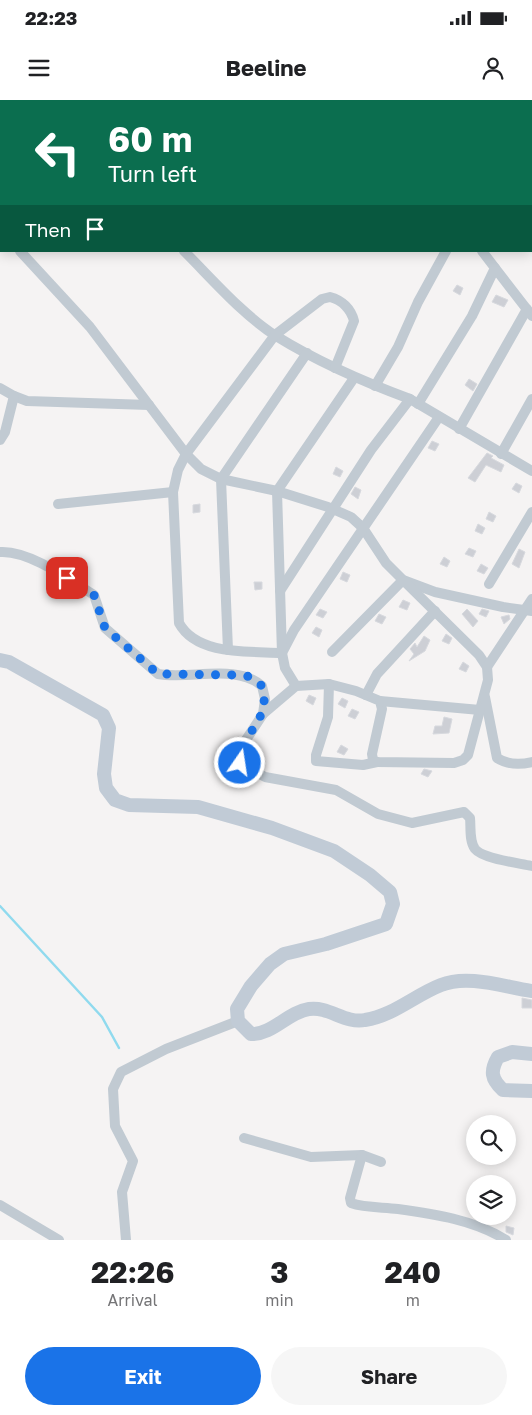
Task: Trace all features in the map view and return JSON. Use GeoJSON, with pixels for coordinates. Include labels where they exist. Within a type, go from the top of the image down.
{"type":"FeatureCollection","features":[{"type":"Feature","properties":{"kind":"main road"},"geometry":{"type":"LineString","coordinates":[[0,660],[9,662],[103,715],[109,728],[104,774],[106,788],[114,800],[129,805],[198,806],[272,828],[334,851],[370,875],[390,892],[393,904],[386,924],[326,944],[284,954],[270,964],[251,986],[237,1009],[238,1020],[251,1034],[260,1035],[296,1012],[311,1009],[362,1021],[376,1018],[442,985],[457,981],[475,982],[532,992]]}},
{"type":"Feature","properties":{"kind":"main road"},"geometry":{"type":"LineString","coordinates":[[532,1054],[512,1052],[498,1057],[492,1067],[493,1079],[503,1090],[532,1091]]}},
{"type":"Feature","properties":{"kind":"street"},"geometry":{"type":"LineString","coordinates":[[21,252],[90,327],[186,454],[202,469],[221,479],[277,491],[351,516],[363,528],[386,563],[479,655],[487,667],[488,680],[468,754],[463,760],[408,764],[377,762],[363,765],[316,761],[316,755],[328,717],[329,684]]}},
{"type":"Feature","properties":{"kind":"street"},"geometry":{"type":"LineString","coordinates":[[185,252],[240,307],[275,336],[354,378],[414,401],[532,471]]}},
{"type":"Feature","properties":{"kind":"street"},"geometry":{"type":"LineString","coordinates":[[375,386],[398,347],[418,302],[445,252]]}},
{"type":"Feature","properties":{"kind":"street"},"geometry":{"type":"LineString","coordinates":[[459,429],[530,312],[483,252]]}},
{"type":"Feature","properties":{"kind":"street"},"geometry":{"type":"LineString","coordinates":[[280,591],[371,450],[414,401],[472,316],[495,268]]}},
{"type":"Feature","properties":{"kind":"street"},"geometry":{"type":"LineString","coordinates":[[282,653],[228,650],[201,643],[189,636],[179,623],[174,492],[178,470],[186,454],[275,336],[322,299],[330,297],[337,299],[352,313],[354,320],[335,368]]}},
{"type":"Feature","properties":{"kind":"street"},"geometry":{"type":"LineString","coordinates":[[228,650],[221,479],[307,353]]}},
{"type":"Feature","properties":{"kind":"street"},"geometry":{"type":"LineString","coordinates":[[296,686],[285,668],[282,653],[277,491],[354,378]]}},
{"type":"Feature","properties":{"kind":"street"},"geometry":{"type":"LineString","coordinates":[[0,388],[27,401],[149,406]]}},
{"type":"Feature","properties":{"kind":"street"},"geometry":{"type":"LineString","coordinates":[[0,440],[6,432],[14,396]]}},
{"type":"Feature","properties":{"kind":"street"},"geometry":{"type":"LineString","coordinates":[[501,454],[532,399]]}},
{"type":"Feature","properties":{"kind":"street"},"geometry":{"type":"LineString","coordinates":[[282,653],[294,630],[439,417]]}},
{"type":"Feature","properties":{"kind":"street"},"geometry":{"type":"LineString","coordinates":[[58,504],[174,492]]}},
{"type":"Feature","properties":{"kind":"street"},"geometry":{"type":"LineString","coordinates":[[489,584],[532,512]]}},
{"type":"Feature","properties":{"kind":"street"},"geometry":{"type":"LineString","coordinates":[[0,552],[9,552],[36,562],[94,595],[105,628],[158,674],[230,674],[251,677],[262,686],[265,699],[263,714]]}},
{"type":"Feature","properties":{"kind":"street"},"geometry":{"type":"LineString","coordinates":[[403,580],[435,592],[503,607],[529,610]]}},
{"type":"Feature","properties":{"kind":"street"},"geometry":{"type":"LineString","coordinates":[[332,652],[403,580]]}},
{"type":"Feature","properties":{"kind":"street"},"geometry":{"type":"LineString","coordinates":[[487,667],[529,610],[532,599]]}},
{"type":"Feature","properties":{"kind":"street"},"geometry":{"type":"LineString","coordinates":[[366,694],[377,674],[435,611]]}},
{"type":"Feature","properties":{"kind":"street"},"geometry":{"type":"LineString","coordinates":[[480,710],[380,701],[366,694],[329,684],[296,686],[263,714],[238,752],[240,763],[265,777],[336,790],[378,814],[412,823],[464,812],[470,818],[472,842],[475,850],[485,856],[532,866]]}},
{"type":"Feature","properties":{"kind":"street"},"geometry":{"type":"LineString","coordinates":[[484,693],[498,758],[505,763],[522,764],[532,762]]}},
{"type":"Feature","properties":{"kind":"street"},"geometry":{"type":"LineString","coordinates":[[377,762],[372,754],[382,709],[380,701]]}},
{"type":"Feature","properties":{"kind":"street"},"geometry":{"type":"LineString","coordinates":[[126,1240],[122,1192],[133,1161],[115,1126],[112,1102],[116,1081],[121,1072],[166,1049],[238,1020]]}},
{"type":"Feature","properties":{"kind":"street"},"geometry":{"type":"LineString","coordinates":[[244,1138],[311,1157],[362,1155],[381,1162]]}},
{"type":"Feature","properties":{"kind":"street"},"geometry":{"type":"LineString","coordinates":[[362,1155],[350,1198],[351,1202],[418,1212],[468,1223],[490,1230],[506,1240]]}},
{"type":"Feature","properties":{"kind":"street"},"geometry":{"type":"LineString","coordinates":[[0,1205],[59,1240]]}},
{"type":"Feature","properties":{"kind":"building"},"geometry":{"type":"Polygon","coordinates":[[[457,285],[463,288],[460,295],[453,291],[457,285]]]}},
{"type":"Feature","properties":{"kind":"building"},"geometry":{"type":"Polygon","coordinates":[[[496,295],[508,300],[504,307],[492,302],[496,295]]]}},
{"type":"Feature","properties":{"kind":"building"},"geometry":{"type":"Polygon","coordinates":[[[469,379],[477,384],[473,391],[465,385],[469,379]]]}},
{"type":"Feature","properties":{"kind":"building"},"geometry":{"type":"Polygon","coordinates":[[[432,441],[439,444],[435,451],[428,448],[432,441]]]}},
{"type":"Feature","properties":{"kind":"building"},"geometry":{"type":"Polygon","coordinates":[[[487,453],[493,456],[491,458],[504,465],[501,472],[486,465],[475,482],[468,478],[487,453]]]}},
{"type":"Feature","properties":{"kind":"building"},"geometry":{"type":"Polygon","coordinates":[[[336,467],[343,471],[340,477],[333,474],[336,467]]]}},
{"type":"Feature","properties":{"kind":"building"},"geometry":{"type":"Polygon","coordinates":[[[516,483],[522,486],[519,493],[512,489],[516,483]]]}},
{"type":"Feature","properties":{"kind":"building"},"geometry":{"type":"Polygon","coordinates":[[[355,487],[361,490],[358,499],[351,494],[355,487]]]}},
{"type":"Feature","properties":{"kind":"building"},"geometry":{"type":"Polygon","coordinates":[[[200,504],[200,512],[193,513],[193,505],[200,504]]]}},
{"type":"Feature","properties":{"kind":"building"},"geometry":{"type":"Polygon","coordinates":[[[489,512],[496,516],[493,522],[486,519],[489,512]]]}},
{"type":"Feature","properties":{"kind":"building"},"geometry":{"type":"Polygon","coordinates":[[[478,524],[485,528],[482,534],[475,531],[478,524]]]}},
{"type":"Feature","properties":{"kind":"building"},"geometry":{"type":"Polygon","coordinates":[[[469,548],[476,551],[473,557],[465,554],[469,548]]]}},
{"type":"Feature","properties":{"kind":"building"},"geometry":{"type":"Polygon","coordinates":[[[519,549],[525,552],[519,568],[512,564],[519,549]]]}},
{"type":"Feature","properties":{"kind":"building"},"geometry":{"type":"Polygon","coordinates":[[[444,557],[450,561],[447,567],[440,564],[444,557]]]}},
{"type":"Feature","properties":{"kind":"building"},"geometry":{"type":"Polygon","coordinates":[[[481,564],[488,568],[484,574],[477,571],[481,564]]]}},
{"type":"Feature","properties":{"kind":"building"},"geometry":{"type":"Polygon","coordinates":[[[343,572],[350,575],[347,582],[340,579],[343,572]]]}},
{"type":"Feature","properties":{"kind":"building"},"geometry":{"type":"Polygon","coordinates":[[[254,582],[262,582],[262,589],[255,590],[254,582]]]}},
{"type":"Feature","properties":{"kind":"building"},"geometry":{"type":"Polygon","coordinates":[[[403,600],[410,603],[407,610],[399,607],[403,600]]]}},
{"type":"Feature","properties":{"kind":"building"},"geometry":{"type":"Polygon","coordinates":[[[320,609],[327,612],[323,618],[316,615],[320,609]]]}},
{"type":"Feature","properties":{"kind":"building"},"geometry":{"type":"Polygon","coordinates":[[[467,609],[478,621],[473,627],[462,614],[467,609]]]}},
{"type":"Feature","properties":{"kind":"building"},"geometry":{"type":"Polygon","coordinates":[[[482,609],[489,611],[486,617],[479,614],[482,609]]]}},
{"type":"Feature","properties":{"kind":"building"},"geometry":{"type":"Polygon","coordinates":[[[379,614],[386,617],[382,624],[375,621],[379,614]]]}},
{"type":"Feature","properties":{"kind":"building"},"geometry":{"type":"Polygon","coordinates":[[[509,615],[510,619],[504,624],[501,617],[509,615]]]}},
{"type":"Feature","properties":{"kind":"building"},"geometry":{"type":"Polygon","coordinates":[[[316,627],[322,630],[319,637],[312,633],[316,627]]]}},
{"type":"Feature","properties":{"kind":"building"},"geometry":{"type":"Polygon","coordinates":[[[446,634],[452,638],[449,644],[442,641],[446,634]]]}},
{"type":"Feature","properties":{"kind":"building"},"geometry":{"type":"Polygon","coordinates":[[[424,636],[430,640],[425,651],[409,661],[414,654],[410,649],[415,643],[417,647],[424,636]]]}},
{"type":"Feature","properties":{"kind":"building"},"geometry":{"type":"Polygon","coordinates":[[[463,662],[469,666],[466,672],[459,669],[463,662]]]}},
{"type":"Feature","properties":{"kind":"building"},"geometry":{"type":"Polygon","coordinates":[[[309,695],[316,698],[313,705],[306,701],[309,695]]]}},
{"type":"Feature","properties":{"kind":"building"},"geometry":{"type":"Polygon","coordinates":[[[342,698],[348,701],[345,708],[338,704],[342,698]]]}},
{"type":"Feature","properties":{"kind":"building"},"geometry":{"type":"Polygon","coordinates":[[[352,709],[359,712],[355,719],[348,716],[352,709]]]}},
{"type":"Feature","properties":{"kind":"building"},"geometry":{"type":"Polygon","coordinates":[[[444,717],[452,719],[449,733],[433,734],[435,726],[442,726],[444,717]]]}},
{"type":"Feature","properties":{"kind":"building"},"geometry":{"type":"Polygon","coordinates":[[[341,745],[348,749],[344,755],[337,752],[341,745]]]}},
{"type":"Feature","properties":{"kind":"building"},"geometry":{"type":"Polygon","coordinates":[[[424,769],[432,771],[428,777],[421,774],[424,769]]]}},
{"type":"Feature","properties":{"kind":"building"},"geometry":{"type":"Polygon","coordinates":[[[522,998],[532,1000],[532,1008],[522,1008],[522,998]]]}},
{"type":"Feature","properties":{"kind":"building"},"geometry":{"type":"Polygon","coordinates":[[[506,1226],[514,1228],[513,1235],[506,1232],[506,1226]]]}},
{"type":"Feature","properties":{"kind":"waterway"},"geometry":{"type":"LineString","coordinates":[[0,906],[102,1017],[119,1048]]}},
{"type":"Feature","properties":{"kind":"route"},"geometry":{"type":"LineString","coordinates":[[67,578],[94,595],[97,599],[105,628],[158,674],[241,675],[251,677],[262,686],[265,699],[263,714],[238,752],[240,763]]}}]}
